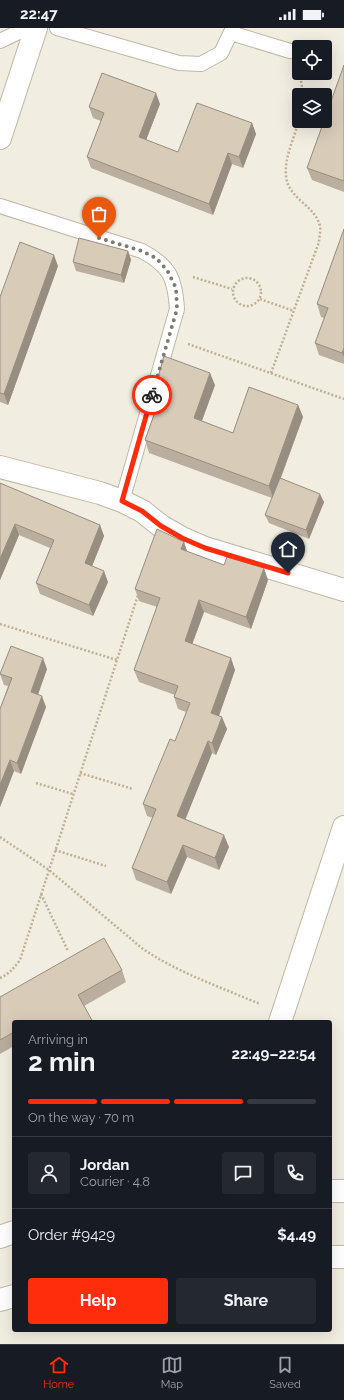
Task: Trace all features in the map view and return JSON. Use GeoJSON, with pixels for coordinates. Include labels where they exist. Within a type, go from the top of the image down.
{"type":"FeatureCollection","features":[{"type":"Feature","properties":{"kind":"street"},"geometry":{"type":"LineString","coordinates":[[0,138],[36,28]]}},
{"type":"Feature","properties":{"kind":"street"},"geometry":{"type":"LineString","coordinates":[[0,467],[100,493],[122,501],[142,511],[161,526],[182,538],[205,548],[344,590]]}},
{"type":"Feature","properties":{"kind":"street"},"geometry":{"type":"LineString","coordinates":[[281,1018],[344,827]]}},
{"type":"Feature","properties":{"kind":"street"},"geometry":{"type":"LineString","coordinates":[[332,1191],[344,1191]]}},
{"type":"Feature","properties":{"kind":"street"},"geometry":{"type":"LineString","coordinates":[[0,1237],[12,1233]]}},
{"type":"Feature","properties":{"kind":"street"},"geometry":{"type":"LineString","coordinates":[[332,1257],[344,1257]]}},
{"type":"Feature","properties":{"kind":"street"},"geometry":{"type":"LineString","coordinates":[[0,1300],[12,1297]]}},
{"type":"Feature","properties":{"kind":"lane"},"geometry":{"type":"LineString","coordinates":[[0,41],[27,28]]}},
{"type":"Feature","properties":{"kind":"lane"},"geometry":{"type":"LineString","coordinates":[[57,28],[179,63],[201,64],[221,52],[232,30],[290,51]]}},
{"type":"Feature","properties":{"kind":"lane"},"geometry":{"type":"LineString","coordinates":[[0,206],[142,251],[156,258],[167,270],[176,288],[177,309],[122,501]]}},
{"type":"Feature","properties":{"kind":"path"},"geometry":{"type":"LineString","coordinates":[[271,373],[319,242],[320,227],[314,213],[292,192],[286,178],[286,162],[296,128]]}},
{"type":"Feature","properties":{"kind":"path"},"geometry":{"type":"LineString","coordinates":[[167,270],[232,289]]}},
{"type":"Feature","properties":{"kind":"path"},"geometry":{"type":"LineString","coordinates":[[244,278],[252,278],[259,283],[262,291],[260,299],[254,305],[246,307],[238,304],[233,298],[232,289],[237,282],[244,278]]}},
{"type":"Feature","properties":{"kind":"path"},"geometry":{"type":"LineString","coordinates":[[260,299],[294,310]]}},
{"type":"Feature","properties":{"kind":"path"},"geometry":{"type":"LineString","coordinates":[[169,337],[344,399]]}},
{"type":"Feature","properties":{"kind":"path"},"geometry":{"type":"LineString","coordinates":[[0,978],[7,975],[20,960],[139,593]]}},
{"type":"Feature","properties":{"kind":"path"},"geometry":{"type":"LineString","coordinates":[[0,624],[117,660]]}},
{"type":"Feature","properties":{"kind":"path"},"geometry":{"type":"LineString","coordinates":[[80,773],[133,790]]}},
{"type":"Feature","properties":{"kind":"path"},"geometry":{"type":"LineString","coordinates":[[36,783],[73,794]]}},
{"type":"Feature","properties":{"kind":"path"},"geometry":{"type":"LineString","coordinates":[[0,837],[49,870],[143,949],[159,960],[281,1018]]}},
{"type":"Feature","properties":{"kind":"path"},"geometry":{"type":"LineString","coordinates":[[55,850],[106,866]]}},
{"type":"Feature","properties":{"kind":"path"},"geometry":{"type":"LineString","coordinates":[[41,894],[68,951]]}},
{"type":"Feature","properties":{"kind":"building"},"geometry":{"type":"Polygon","coordinates":[[[344,65],[344,181],[307,168],[321,128],[332,128],[332,98],[344,65]]]}},
{"type":"Feature","properties":{"kind":"building"},"geometry":{"type":"Polygon","coordinates":[[[102,73],[156,93],[139,137],[178,152],[197,103],[252,123],[239,157],[228,153],[209,204],[87,157],[104,113],[89,107],[102,73]]]}},
{"type":"Feature","properties":{"kind":"building"},"geometry":{"type":"Polygon","coordinates":[[[344,229],[344,348],[342,353],[315,343],[328,308],[317,304],[344,229]]]}},
{"type":"Feature","properties":{"kind":"building"},"geometry":{"type":"Polygon","coordinates":[[[79,238],[128,251],[121,275],[73,262],[79,238]]]}},
{"type":"Feature","properties":{"kind":"building"},"geometry":{"type":"Polygon","coordinates":[[[20,242],[54,255],[4,394],[0,393],[0,297],[20,242]]]}},
{"type":"Feature","properties":{"kind":"building"},"geometry":{"type":"Polygon","coordinates":[[[164,356],[210,373],[194,418],[233,433],[249,387],[298,405],[269,486],[145,440],[161,395],[154,392],[164,356]]]}},
{"type":"Feature","properties":{"kind":"building"},"geometry":{"type":"Polygon","coordinates":[[[280,478],[320,494],[306,530],[265,515],[280,478]]]}},
{"type":"Feature","properties":{"kind":"building"},"geometry":{"type":"Polygon","coordinates":[[[0,483],[100,525],[85,563],[104,571],[89,605],[36,583],[54,540],[15,524],[0,559],[0,483]]]}},
{"type":"Feature","properties":{"kind":"building"},"geometry":{"type":"Polygon","coordinates":[[[157,529],[184,542],[181,549],[224,565],[227,557],[264,568],[246,617],[199,600],[185,641],[231,658],[211,713],[222,717],[212,743],[208,741],[177,816],[224,835],[215,858],[183,845],[167,882],[132,868],[156,809],[143,804],[170,739],[175,741],[190,703],[174,697],[178,686],[134,670],[160,598],[135,589],[157,529]]]}},
{"type":"Feature","properties":{"kind":"building"},"geometry":{"type":"Polygon","coordinates":[[[11,646],[43,658],[31,692],[42,696],[17,763],[10,760],[0,785],[0,709],[12,678],[0,674],[11,646]]]}},
{"type":"Feature","properties":{"kind":"building"},"geometry":{"type":"Polygon","coordinates":[[[104,938],[122,970],[78,995],[92,1020],[12,1020],[12,1033],[0,1040],[0,997],[104,938]]]}},
{"type":"Feature","properties":{"kind":"way so far"},"geometry":{"type":"LineString","coordinates":[[99,238],[142,251],[156,258],[167,270],[176,288],[177,309],[152,395]]}},
{"type":"Feature","properties":{"kind":"route"},"geometry":{"type":"LineString","coordinates":[[152,395],[122,501],[142,511],[161,526],[182,538],[205,548],[288,573]]}}]}
